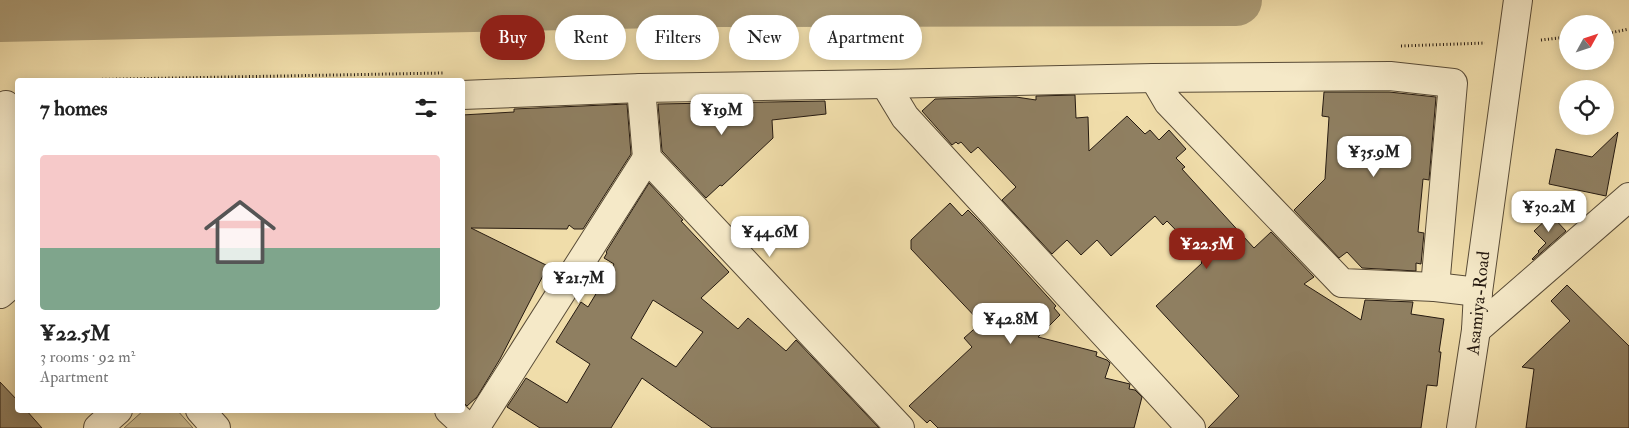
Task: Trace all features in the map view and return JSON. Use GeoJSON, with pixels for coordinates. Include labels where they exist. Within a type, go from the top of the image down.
{"type":"FeatureCollection","features":[{"type":"Feature","properties":{"kind":"street","name":"Asamiya-Road"},"geometry":{"type":"LineString","coordinates":[[1462,428],[1476,330],[1478,292],[1517,9]]}},
{"type":"Feature","properties":{"kind":"street"},"geometry":{"type":"LineString","coordinates":[[465,95],[641,88],[1154,78],[1390,76],[1453,83],[1435,287]]}},
{"type":"Feature","properties":{"kind":"street"},"geometry":{"type":"LineString","coordinates":[[1154,78],[1168,102],[1342,283],[1435,287],[1478,292]]}},
{"type":"Feature","properties":{"kind":"street"},"geometry":{"type":"LineString","coordinates":[[885,84],[905,118],[1191,428]]}},
{"type":"Feature","properties":{"kind":"street"},"geometry":{"type":"LineString","coordinates":[[475,428],[647,158],[641,88]]}},
{"type":"Feature","properties":{"kind":"street"},"geometry":{"type":"LineString","coordinates":[[0,294],[7,288],[8,105]]}},
{"type":"Feature","properties":{"kind":"street"},"geometry":{"type":"LineString","coordinates":[[647,158],[900,428]]}},
{"type":"Feature","properties":{"kind":"street"},"geometry":{"type":"LineString","coordinates":[[1476,330],[1629,197]]}},
{"type":"Feature","properties":{"kind":"street"},"geometry":{"type":"LineString","coordinates":[[98,428],[115,413]]}},
{"type":"Feature","properties":{"kind":"street"},"geometry":{"type":"LineString","coordinates":[[203,413],[216,428]]}},
{"type":"Feature","properties":{"kind":"street"},"geometry":{"type":"LineString","coordinates":[[452,413],[468,428]]}},
{"type":"Feature","properties":{"kind":"path"},"geometry":{"type":"LineString","coordinates":[[1614,32],[1629,30]]}},
{"type":"Feature","properties":{"kind":"shaded area"},"geometry":{"type":"Polygon","coordinates":[[[141,413],[180,413],[193,428],[124,428],[141,413]]]}},
{"type":"Feature","properties":{"kind":"building"},"geometry":{"type":"Polygon","coordinates":[[[1324,92],[1389,92],[1436,97],[1429,180],[1423,179],[1418,232],[1424,233],[1421,264],[1416,263],[1416,271],[1362,268],[1347,252],[1339,258],[1294,210],[1325,179],[1329,117],[1322,116],[1324,92]]]}},
{"type":"Feature","properties":{"kind":"building"},"geometry":{"type":"Polygon","coordinates":[[[1075,95],[1076,118],[1088,117],[1089,151],[1127,116],[1145,134],[1150,130],[1159,140],[1169,130],[1186,149],[1176,158],[1185,167],[1182,169],[1254,248],[1271,232],[1314,277],[1304,284],[1361,320],[1365,300],[1413,302],[1411,314],[1444,319],[1439,352],[1441,352],[1437,386],[1427,385],[1421,428],[1208,428],[1239,396],[1156,306],[1204,259],[1167,221],[1163,225],[1155,216],[1111,256],[1097,240],[1081,255],[1067,240],[1052,254],[1002,200],[1016,187],[978,147],[971,153],[961,142],[958,144],[956,142],[952,145],[922,111],[935,99],[1016,97],[1036,100],[1036,96],[1075,95]]]}},
{"type":"Feature","properties":{"kind":"building"},"geometry":{"type":"Polygon","coordinates":[[[825,101],[826,114],[772,120],[773,138],[722,186],[720,185],[706,198],[662,151],[658,104],[825,101]]]}},
{"type":"Feature","properties":{"kind":"building"},"geometry":{"type":"Polygon","coordinates":[[[627,104],[631,154],[583,229],[574,229],[569,225],[567,229],[471,228],[548,266],[500,359],[477,397],[467,406],[465,404],[465,115],[514,112],[514,109],[627,104]]]}},
{"type":"Feature","properties":{"kind":"building"},"geometry":{"type":"Polygon","coordinates":[[[1618,132],[1606,196],[1549,184],[1556,149],[1592,157],[1618,132]]]}},
{"type":"Feature","properties":{"kind":"building"},"geometry":{"type":"Polygon","coordinates":[[[649,183],[683,220],[681,221],[729,272],[701,298],[738,329],[748,318],[786,351],[796,340],[879,428],[712,428],[642,378],[611,428],[540,428],[507,407],[526,378],[567,403],[590,364],[556,342],[581,302],[588,307],[614,264],[604,258],[649,183]],[[653,300],[631,338],[676,367],[703,332],[653,300]]]}},
{"type":"Feature","properties":{"kind":"building"},"geometry":{"type":"Polygon","coordinates":[[[950,203],[962,216],[968,210],[1056,306],[1054,308],[1060,315],[1038,337],[1097,352],[1096,356],[1110,363],[1105,378],[1130,384],[1129,389],[1135,390],[1142,397],[1134,428],[938,428],[930,420],[927,423],[909,406],[972,347],[964,338],[981,323],[911,249],[911,240],[950,203]]]}},
{"type":"Feature","properties":{"kind":"building"},"geometry":{"type":"Polygon","coordinates":[[[1551,215],[1566,231],[1533,260],[1546,243],[1534,231],[1551,215]]]}},
{"type":"Feature","properties":{"kind":"building"},"geometry":{"type":"Polygon","coordinates":[[[1567,285],[1629,346],[1629,428],[1526,428],[1534,369],[1522,367],[1570,321],[1551,301],[1567,285]]]}},
{"type":"Feature","properties":{"kind":"building"},"geometry":{"type":"Polygon","coordinates":[[[0,382],[15,398],[15,413],[29,413],[42,428],[0,428],[0,382]]]}},
{"type":"Feature","properties":{"kind":"waterway"},"geometry":{"type":"LineString","coordinates":[[0,16],[706,1],[1236,0]]}}]}
